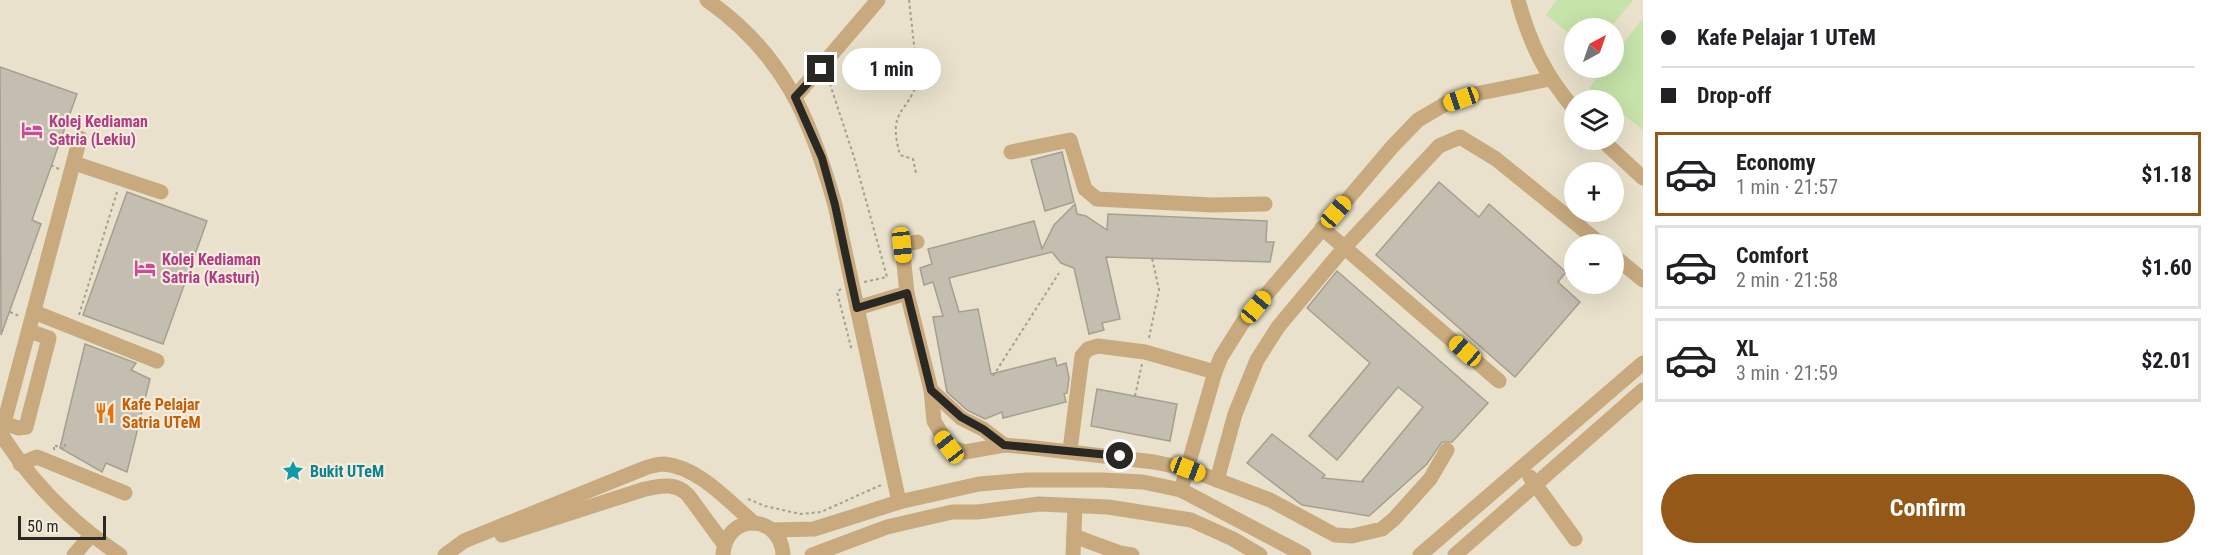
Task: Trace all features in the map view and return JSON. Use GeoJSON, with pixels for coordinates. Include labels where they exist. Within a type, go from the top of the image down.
{"type":"FeatureCollection","features":[{"type":"Feature","properties":{"kind":"street"},"geometry":{"type":"LineString","coordinates":[[707,0],[746,32],[774,64],[795,97],[822,158],[835,205],[899,502]]}},
{"type":"Feature","properties":{"kind":"street"},"geometry":{"type":"LineString","coordinates":[[795,97],[878,0]]}},
{"type":"Feature","properties":{"kind":"street"},"geometry":{"type":"LineString","coordinates":[[1518,0],[1532,44],[1550,79],[1564,96]]}},
{"type":"Feature","properties":{"kind":"street"},"geometry":{"type":"LineString","coordinates":[[1181,490],[1221,357],[1243,322],[1392,147],[1418,120],[1447,104],[1475,94],[1550,79]]}},
{"type":"Feature","properties":{"kind":"street"},"geometry":{"type":"LineString","coordinates":[[1217,480],[1235,414],[1257,360],[1278,327],[1344,248],[1439,146],[1460,137],[1486,151],[1589,234]]}},
{"type":"Feature","properties":{"kind":"street"},"geometry":{"type":"LineString","coordinates":[[80,138],[29,331],[7,386],[1,434],[20,464],[47,493],[91,535],[120,555]]}},
{"type":"Feature","properties":{"kind":"street"},"geometry":{"type":"LineString","coordinates":[[1011,152],[1070,140],[1084,189],[1097,199],[1212,205],[1265,204]]}},
{"type":"Feature","properties":{"kind":"street"},"geometry":{"type":"LineString","coordinates":[[1613,150],[1643,178]]}},
{"type":"Feature","properties":{"kind":"street"},"geometry":{"type":"LineString","coordinates":[[72,168],[161,192]]}},
{"type":"Feature","properties":{"kind":"street"},"geometry":{"type":"LineString","coordinates":[[1322,228],[1499,381]]}},
{"type":"Feature","properties":{"kind":"street"},"geometry":{"type":"LineString","coordinates":[[917,242],[902,245],[907,293],[931,390],[934,422],[949,447],[965,452],[1004,445],[1070,450],[1188,469],[1270,500],[1335,535],[1352,536],[1382,529],[1394,519],[1430,479],[1447,450]]}},
{"type":"Feature","properties":{"kind":"street"},"geometry":{"type":"LineString","coordinates":[[1624,264],[1643,280]]}},
{"type":"Feature","properties":{"kind":"street"},"geometry":{"type":"LineString","coordinates":[[857,308],[907,293]]}},
{"type":"Feature","properties":{"kind":"street"},"geometry":{"type":"LineString","coordinates":[[34,312],[157,361]]}},
{"type":"Feature","properties":{"kind":"street"},"geometry":{"type":"LineString","coordinates":[[4,423],[18,428],[26,426],[49,338],[29,331]]}},
{"type":"Feature","properties":{"kind":"street"},"geometry":{"type":"LineString","coordinates":[[1070,450],[1084,352],[1092,346],[1145,352],[1215,372]]}},
{"type":"Feature","properties":{"kind":"street"},"geometry":{"type":"LineString","coordinates":[[1420,555],[1643,363]]}},
{"type":"Feature","properties":{"kind":"street"},"geometry":{"type":"LineString","coordinates":[[931,390],[961,417],[983,429],[1004,445]]}},
{"type":"Feature","properties":{"kind":"street"},"geometry":{"type":"LineString","coordinates":[[1455,555],[1643,390]]}},
{"type":"Feature","properties":{"kind":"street"},"geometry":{"type":"LineString","coordinates":[[20,464],[37,456],[125,493]]}},
{"type":"Feature","properties":{"kind":"street"},"geometry":{"type":"LineString","coordinates":[[446,555],[464,541],[645,468],[661,464],[680,467],[705,482],[754,523]]}},
{"type":"Feature","properties":{"kind":"street"},"geometry":{"type":"LineString","coordinates":[[1523,467],[1575,539]]}},
{"type":"Feature","properties":{"kind":"street"},"geometry":{"type":"LineString","coordinates":[[772,530],[814,529],[899,502],[979,484],[1027,480],[1143,482],[1181,490],[1304,555]]}},
{"type":"Feature","properties":{"kind":"street"},"geometry":{"type":"LineString","coordinates":[[464,541],[494,538],[645,489],[668,484],[682,489],[688,495],[724,549]]}},
{"type":"Feature","properties":{"kind":"street"},"geometry":{"type":"LineString","coordinates":[[812,555],[887,527],[952,512],[978,512],[1039,504],[1108,507],[1191,520],[1233,539],[1260,555]]}},
{"type":"Feature","properties":{"kind":"street"},"geometry":{"type":"LineString","coordinates":[[1073,555],[1075,507]]}},
{"type":"Feature","properties":{"kind":"street"},"geometry":{"type":"LineString","coordinates":[[724,549],[728,535],[736,528],[754,523],[772,530],[779,538],[783,555]]}},
{"type":"Feature","properties":{"kind":"street"},"geometry":{"type":"LineString","coordinates":[[74,555],[91,535]]}},
{"type":"Feature","properties":{"kind":"street"},"geometry":{"type":"LineString","coordinates":[[1074,536],[1120,553],[1132,555]]}},
{"type":"Feature","properties":{"kind":"path"},"geometry":{"type":"LineString","coordinates":[[909,0],[918,80],[915,90],[896,120],[895,135],[900,155],[913,159],[916,173]]}},
{"type":"Feature","properties":{"kind":"path"},"geometry":{"type":"LineString","coordinates":[[821,69],[828,78],[854,158],[886,277],[852,285],[837,292],[853,357]]}},
{"type":"Feature","properties":{"kind":"path"},"geometry":{"type":"LineString","coordinates":[[51,165],[72,168]]}},
{"type":"Feature","properties":{"kind":"path"},"geometry":{"type":"LineString","coordinates":[[75,329],[117,191]]}},
{"type":"Feature","properties":{"kind":"path"},"geometry":{"type":"LineString","coordinates":[[1135,396],[1159,290],[1152,258]]}},
{"type":"Feature","properties":{"kind":"path"},"geometry":{"type":"LineString","coordinates":[[993,376],[1059,273]]}},
{"type":"Feature","properties":{"kind":"path"},"geometry":{"type":"LineString","coordinates":[[748,499],[765,506],[800,514],[821,512],[881,485],[882,478]]}},
{"type":"Feature","properties":{"kind":"shaded area"},"geometry":{"type":"Polygon","coordinates":[[[0,0],[1643,0],[1643,555],[0,555],[0,0]]]}},
{"type":"Feature","properties":{"kind":"green space"},"geometry":{"type":"Polygon","coordinates":[[[1557,0],[1633,0],[1618,18],[1564,18],[1564,29],[1546,15],[1557,0]]]}},
{"type":"Feature","properties":{"kind":"green space"},"geometry":{"type":"Polygon","coordinates":[[[1643,18],[1643,130],[1624,115],[1624,90],[1592,90],[1589,88],[1597,78],[1624,78],[1624,42],[1643,18]]]}},
{"type":"Feature","properties":{"kind":"building","name":"Kolej Kediaman Satria (Lekiu)"},"geometry":{"type":"Polygon","coordinates":[[[0,67],[77,94],[32,220],[41,224],[1,335],[0,67]]]}},
{"type":"Feature","properties":{"kind":"building"},"geometry":{"type":"Polygon","coordinates":[[[1062,152],[1074,202],[1045,211],[1031,160],[1062,152]]]}},
{"type":"Feature","properties":{"kind":"building"},"geometry":{"type":"Polygon","coordinates":[[[1439,182],[1479,217],[1489,204],[1564,270],[1564,274],[1558,282],[1564,287],[1564,294],[1571,294],[1580,302],[1515,377],[1376,255],[1439,182]]]}},
{"type":"Feature","properties":{"kind":"building","name":"Kolej Kediaman Satria (Kasturi)"},"geometry":{"type":"Polygon","coordinates":[[[127,192],[207,221],[163,344],[83,315],[127,192]]]}},
{"type":"Feature","properties":{"kind":"building"},"geometry":{"type":"Polygon","coordinates":[[[1075,204],[1077,214],[1086,216],[1107,230],[1108,214],[1267,221],[1266,242],[1274,242],[1270,262],[1106,257],[1120,319],[1102,323],[1104,330],[1089,334],[1074,268],[1061,263],[1052,252],[949,278],[959,312],[978,309],[991,374],[1055,358],[1057,366],[1066,363],[1069,378],[1067,393],[1064,394],[1066,402],[1003,418],[1002,412],[985,419],[967,410],[947,392],[933,317],[943,316],[933,282],[924,285],[920,268],[932,264],[928,249],[1034,221],[1042,249],[1054,225],[1075,204]]]}},
{"type":"Feature","properties":{"kind":"building"},"geometry":{"type":"Polygon","coordinates":[[[1337,271],[1488,403],[1452,442],[1442,442],[1427,464],[1369,516],[1302,505],[1247,463],[1272,434],[1325,475],[1322,478],[1364,482],[1362,481],[1423,407],[1398,387],[1337,460],[1309,436],[1370,363],[1307,308],[1337,271]]]}},
{"type":"Feature","properties":{"kind":"building","name":"Kafe Pelajar Satria UTeM"},"geometry":{"type":"Polygon","coordinates":[[[85,344],[136,363],[131,370],[150,379],[127,472],[106,463],[102,472],[60,448],[85,344]]]}},
{"type":"Feature","properties":{"kind":"building"},"geometry":{"type":"Polygon","coordinates":[[[1097,389],[1177,404],[1170,441],[1091,426],[1097,389]]]}},
{"type":"Feature","properties":{"kind":"place","name":"Kolej Kediaman Satria (Lekiu)"},"geometry":{"type":"Point","coordinates":[32,130]}},
{"type":"Feature","properties":{"kind":"place","name":"Kolej Kediaman Satria (Kasturi)"},"geometry":{"type":"Point","coordinates":[145,268]}},
{"type":"Feature","properties":{"kind":"place","name":"Kafe Pelajar Satria UTeM"},"geometry":{"type":"Point","coordinates":[105,413]}},
{"type":"Feature","properties":{"kind":"place","name":"Bukit UTeM"},"geometry":{"type":"Point","coordinates":[293,471]}},
{"type":"Feature","properties":{"kind":"route"},"geometry":{"type":"LineString","coordinates":[[821,69],[795,97],[809,124],[822,158],[835,205],[857,308],[907,293],[931,390],[948,408],[1004,445],[1120,456]]}}]}
